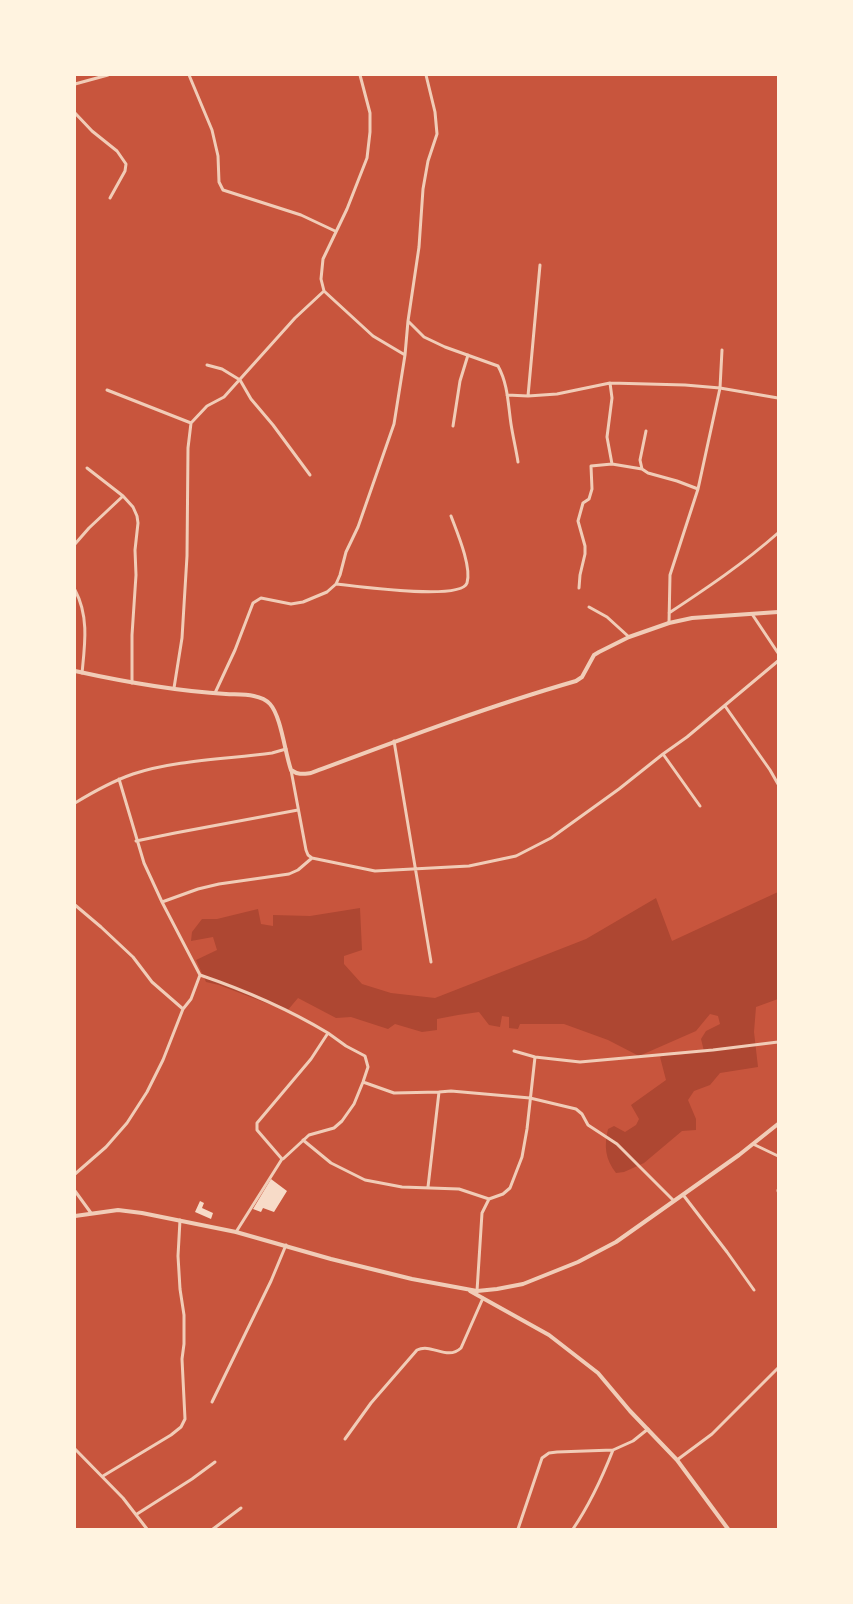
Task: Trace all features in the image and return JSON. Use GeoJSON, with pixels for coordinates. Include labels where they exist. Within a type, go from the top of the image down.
{"type":"FeatureCollection","features":[{"type":"Feature","properties":{"kind":"street"},"geometry":{"type":"LineString","coordinates":[[75,84],[108,75]]}},
{"type":"Feature","properties":{"kind":"street"},"geometry":{"type":"LineString","coordinates":[[189,75],[212,130],[218,156],[219,182],[223,190],[301,215],[336,231]]}},
{"type":"Feature","properties":{"kind":"street"},"geometry":{"type":"LineString","coordinates":[[360,75],[370,113],[367,158],[347,209],[323,259],[321,279],[324,291],[373,336],[405,355]]}},
{"type":"Feature","properties":{"kind":"street"},"geometry":{"type":"LineString","coordinates":[[215,693],[256,600],[261,598],[291,604],[303,602],[327,592],[336,584],[394,424],[419,247],[423,189],[428,160],[436,134],[435,112],[426,75]]}},
{"type":"Feature","properties":{"kind":"street"},"geometry":{"type":"LineString","coordinates":[[75,113],[92,131],[117,151],[126,164],[126,171],[110,198]]}},
{"type":"Feature","properties":{"kind":"street"},"geometry":{"type":"LineString","coordinates":[[528,396],[540,266]]}},
{"type":"Feature","properties":{"kind":"street"},"geometry":{"type":"LineString","coordinates":[[174,688],[182,638],[187,556],[188,448],[191,423],[207,406],[224,397],[295,318],[324,291]]}},
{"type":"Feature","properties":{"kind":"street"},"geometry":{"type":"LineString","coordinates":[[408,321],[424,337],[498,366],[507,395],[518,462]]}},
{"type":"Feature","properties":{"kind":"street"},"geometry":{"type":"LineString","coordinates":[[669,623],[670,575],[698,489],[720,388],[722,350]]}},
{"type":"Feature","properties":{"kind":"street"},"geometry":{"type":"LineString","coordinates":[[453,426],[460,381],[468,355]]}},
{"type":"Feature","properties":{"kind":"street"},"geometry":{"type":"LineString","coordinates":[[207,364],[222,369],[240,380],[251,399],[310,475]]}},
{"type":"Feature","properties":{"kind":"street"},"geometry":{"type":"LineString","coordinates":[[610,383],[612,398],[607,437],[612,464]]}},
{"type":"Feature","properties":{"kind":"street"},"geometry":{"type":"LineString","coordinates":[[507,395],[556,394],[610,383],[720,388],[778,398]]}},
{"type":"Feature","properties":{"kind":"street"},"geometry":{"type":"LineString","coordinates":[[107,390],[191,423]]}},
{"type":"Feature","properties":{"kind":"street"},"geometry":{"type":"LineString","coordinates":[[642,469],[640,460],[646,431]]}},
{"type":"Feature","properties":{"kind":"street"},"geometry":{"type":"LineString","coordinates":[[579,588],[585,546],[578,521],[592,489],[591,466],[612,464],[642,469],[698,489]]}},
{"type":"Feature","properties":{"kind":"street"},"geometry":{"type":"LineString","coordinates":[[87,468],[123,496],[133,507],[137,516],[132,683]]}},
{"type":"Feature","properties":{"kind":"street"},"geometry":{"type":"LineString","coordinates":[[75,544],[88,528],[123,496]]}},
{"type":"Feature","properties":{"kind":"street"},"geometry":{"type":"LineString","coordinates":[[336,584],[422,593],[458,590],[464,587],[467,584],[464,554],[451,516]]}},
{"type":"Feature","properties":{"kind":"street"},"geometry":{"type":"LineString","coordinates":[[669,613],[748,559],[778,533]]}},
{"type":"Feature","properties":{"kind":"street"},"geometry":{"type":"LineString","coordinates":[[75,590],[83,605],[85,622],[82,672]]}},
{"type":"Feature","properties":{"kind":"street"},"geometry":{"type":"LineString","coordinates":[[589,607],[607,617],[629,637]]}},
{"type":"Feature","properties":{"kind":"street"},"geometry":{"type":"LineString","coordinates":[[291,770],[301,774],[311,772],[523,696],[576,681],[582,677],[598,652],[629,637],[669,623],[692,618],[778,612]]}},
{"type":"Feature","properties":{"kind":"street"},"geometry":{"type":"LineString","coordinates":[[752,614],[778,653]]}},
{"type":"Feature","properties":{"kind":"street"},"geometry":{"type":"LineString","coordinates":[[75,671],[132,683],[264,699],[270,704],[277,717],[291,770],[308,855],[312,858],[375,871],[469,866],[516,856],[551,838],[620,789],[687,737],[778,661]]}},
{"type":"Feature","properties":{"kind":"street"},"geometry":{"type":"LineString","coordinates":[[725,706],[778,784]]}},
{"type":"Feature","properties":{"kind":"street"},"geometry":{"type":"LineString","coordinates":[[394,741],[432,962]]}},
{"type":"Feature","properties":{"kind":"street"},"geometry":{"type":"LineString","coordinates":[[75,803],[119,779],[162,766],[272,753],[286,749]]}},
{"type":"Feature","properties":{"kind":"street"},"geometry":{"type":"LineString","coordinates":[[663,754],[700,806]]}},
{"type":"Feature","properties":{"kind":"street"},"geometry":{"type":"LineString","coordinates":[[75,1174],[106,1147],[137,1108],[163,1060],[183,1009],[191,999],[200,975],[144,863],[119,779]]}},
{"type":"Feature","properties":{"kind":"street"},"geometry":{"type":"LineString","coordinates":[[136,841],[298,810]]}},
{"type":"Feature","properties":{"kind":"street"},"geometry":{"type":"LineString","coordinates":[[162,902],[219,884],[289,874],[298,870],[312,858]]}},
{"type":"Feature","properties":{"kind":"street"},"geometry":{"type":"LineString","coordinates":[[75,905],[133,957],[152,981],[183,1009]]}},
{"type":"Feature","properties":{"kind":"street"},"geometry":{"type":"LineString","coordinates":[[200,975],[259,998],[328,1033],[365,1056],[368,1067],[354,1104],[342,1121],[334,1128],[309,1135],[282,1159],[236,1232]]}},
{"type":"Feature","properties":{"kind":"street"},"geometry":{"type":"LineString","coordinates":[[282,1159],[256,1126],[311,1059],[328,1033]]}},
{"type":"Feature","properties":{"kind":"street"},"geometry":{"type":"LineString","coordinates":[[514,1051],[535,1057],[580,1062],[778,1042]]}},
{"type":"Feature","properties":{"kind":"street"},"geometry":{"type":"LineString","coordinates":[[303,1140],[331,1163],[365,1180],[402,1187],[459,1189],[489,1199],[503,1194],[510,1188],[522,1157],[535,1057]]}},
{"type":"Feature","properties":{"kind":"street"},"geometry":{"type":"LineString","coordinates":[[363,1082],[394,1093],[451,1091],[530,1098],[576,1109],[588,1125],[617,1144],[674,1201]]}},
{"type":"Feature","properties":{"kind":"street"},"geometry":{"type":"LineString","coordinates":[[428,1187],[438,1092]]}},
{"type":"Feature","properties":{"kind":"street"},"geometry":{"type":"LineString","coordinates":[[75,1216],[118,1210],[142,1213],[236,1232],[379,1272],[467,1290],[497,1289],[523,1284],[578,1262],[616,1242],[684,1196],[778,1124]]}},
{"type":"Feature","properties":{"kind":"street"},"geometry":{"type":"LineString","coordinates":[[753,1144],[778,1156]]}},
{"type":"Feature","properties":{"kind":"street"},"geometry":{"type":"LineString","coordinates":[[75,1191],[91,1213]]}},
{"type":"Feature","properties":{"kind":"street"},"geometry":{"type":"LineString","coordinates":[[684,1196],[754,1290]]}},
{"type":"Feature","properties":{"kind":"street"},"geometry":{"type":"LineString","coordinates":[[477,1291],[482,1213],[489,1199]]}},
{"type":"Feature","properties":{"kind":"street"},"geometry":{"type":"LineString","coordinates":[[103,1476],[171,1435],[185,1419],[182,1359],[184,1315],[179,1267],[180,1220]]}},
{"type":"Feature","properties":{"kind":"street"},"geometry":{"type":"LineString","coordinates":[[212,1402],[286,1245]]}},
{"type":"Feature","properties":{"kind":"street"},"geometry":{"type":"LineString","coordinates":[[467,1290],[549,1335],[598,1372],[677,1460],[728,1529]]}},
{"type":"Feature","properties":{"kind":"street"},"geometry":{"type":"LineString","coordinates":[[345,1439],[371,1403],[417,1350],[431,1348],[453,1353],[461,1348],[483,1298]]}},
{"type":"Feature","properties":{"kind":"street"},"geometry":{"type":"LineString","coordinates":[[677,1460],[712,1434],[778,1368]]}},
{"type":"Feature","properties":{"kind":"street"},"geometry":{"type":"LineString","coordinates":[[518,1529],[542,1458],[557,1452],[613,1450],[633,1441],[648,1429]]}},
{"type":"Feature","properties":{"kind":"street"},"geometry":{"type":"LineString","coordinates":[[75,1449],[103,1476],[147,1529]]}},
{"type":"Feature","properties":{"kind":"street"},"geometry":{"type":"LineString","coordinates":[[573,1529],[602,1478],[613,1450]]}},
{"type":"Feature","properties":{"kind":"street"},"geometry":{"type":"LineString","coordinates":[[136,1515],[215,1462]]}},
{"type":"Feature","properties":{"kind":"street"},"geometry":{"type":"LineString","coordinates":[[213,1529],[241,1508]]}},
{"type":"Feature","properties":{"kind":"shaded area"},"geometry":{"type":"Polygon","coordinates":[[[778,892],[778,999],[756,1007],[754,1032],[758,1067],[720,1073],[710,1085],[694,1091],[688,1100],[696,1119],[696,1130],[682,1131],[644,1163],[616,1173],[606,1152],[608,1129],[614,1126],[625,1132],[636,1125],[639,1119],[631,1105],[666,1080],[660,1057],[665,1054],[678,1055],[704,1051],[701,1039],[706,1031],[720,1024],[718,1016],[710,1014],[696,1031],[639,1056],[608,1040],[564,1024],[520,1024],[518,1029],[509,1028],[509,1017],[502,1016],[500,1027],[489,1025],[479,1012],[437,1019],[437,1030],[422,1032],[395,1024],[388,1029],[351,1017],[336,1018],[298,998],[287,1011],[206,982],[196,960],[217,950],[213,937],[191,941],[192,932],[202,919],[217,919],[258,909],[261,924],[273,926],[273,915],[310,916],[360,908],[362,950],[344,956],[344,964],[362,984],[391,993],[435,998],[586,939],[656,898],[672,941],[778,892]]]}},
{"type":"Feature","properties":{"kind":"building"},"geometry":{"type":"Polygon","coordinates":[[[271,1179],[287,1191],[274,1212],[263,1208],[261,1212],[253,1209],[271,1179]]]}},
{"type":"Feature","properties":{"kind":"building"},"geometry":{"type":"Polygon","coordinates":[[[200,1201],[204,1203],[202,1208],[213,1213],[211,1219],[195,1212],[200,1201]]]}}]}
